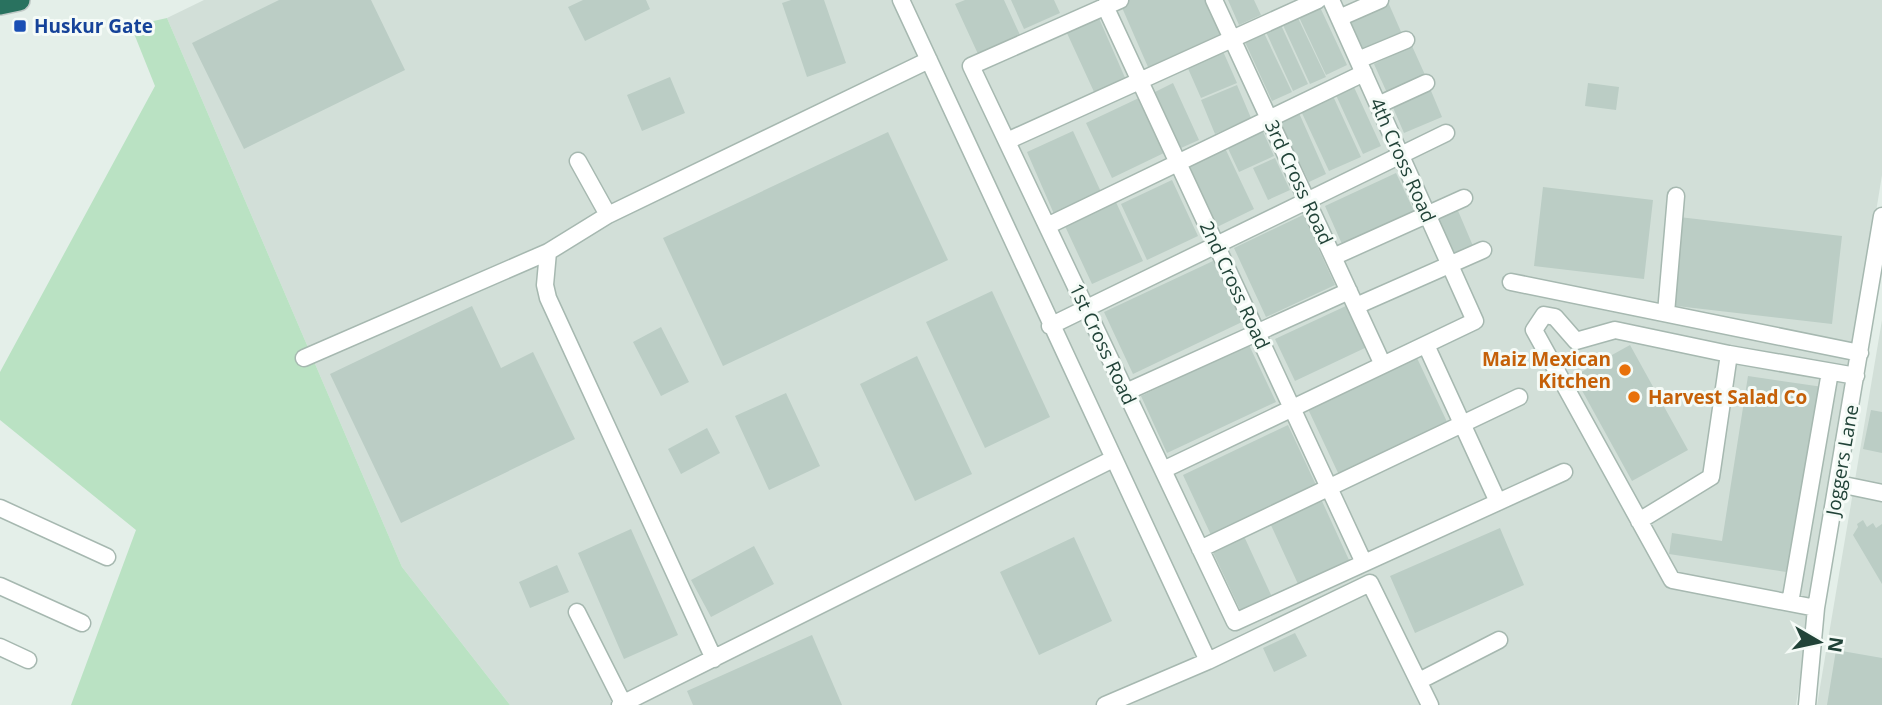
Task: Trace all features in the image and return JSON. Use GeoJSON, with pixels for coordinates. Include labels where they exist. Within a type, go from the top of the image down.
{"type":"FeatureCollection","features":[{"type":"Feature","properties":{"kind":"highway"},"geometry":{"type":"LineString","coordinates":[[0,4],[19,0]]}},
{"type":"Feature","properties":{"kind":"street"},"geometry":{"type":"LineString","coordinates":[[901,0],[1050,326],[1208,661]]}},
{"type":"Feature","properties":{"kind":"street","name":"3rd Cross Road"},"geometry":{"type":"LineString","coordinates":[[1214,0],[1383,365]]}},
{"type":"Feature","properties":{"kind":"street"},"geometry":{"type":"LineString","coordinates":[[1007,141],[1318,0]]}},
{"type":"Feature","properties":{"kind":"street","name":"4th Cross Road"},"geometry":{"type":"LineString","coordinates":[[1331,0],[1475,321],[1426,345]]}},
{"type":"Feature","properties":{"kind":"street"},"geometry":{"type":"LineString","coordinates":[[1339,18],[1380,0]]}},
{"type":"Feature","properties":{"kind":"street","name":"1st Cross Road"},"geometry":{"type":"LineString","coordinates":[[1113,3],[971,66],[1235,622],[1364,563]]}},
{"type":"Feature","properties":{"kind":"street","name":"2nd Cross Road"},"geometry":{"type":"LineString","coordinates":[[1113,3],[1140,80],[1364,563]]}},
{"type":"Feature","properties":{"kind":"street"},"geometry":{"type":"LineString","coordinates":[[1047,226],[1269,118],[1406,40]]}},
{"type":"Feature","properties":{"kind":"street"},"geometry":{"type":"LineString","coordinates":[[304,358],[548,252],[608,215],[929,60]]}},
{"type":"Feature","properties":{"kind":"street"},"geometry":{"type":"LineString","coordinates":[[1378,105],[1426,83]]}},
{"type":"Feature","properties":{"kind":"street"},"geometry":{"type":"LineString","coordinates":[[1050,326],[1446,133]]}},
{"type":"Feature","properties":{"kind":"street"},"geometry":{"type":"LineString","coordinates":[[578,161],[608,215]]}},
{"type":"Feature","properties":{"kind":"street"},"geometry":{"type":"LineString","coordinates":[[1666,313],[1676,196]]}},
{"type":"Feature","properties":{"kind":"street"},"geometry":{"type":"LineString","coordinates":[[1333,257],[1464,198]]}},
{"type":"Feature","properties":{"kind":"street","name":"Joggers Lane"},"geometry":{"type":"LineString","coordinates":[[1807,705],[1816,608],[1882,216]]}},
{"type":"Feature","properties":{"kind":"street"},"geometry":{"type":"LineString","coordinates":[[1126,392],[1257,333],[1483,250]]}},
{"type":"Feature","properties":{"kind":"street"},"geometry":{"type":"LineString","coordinates":[[548,252],[545,285],[548,298],[714,659]]}},
{"type":"Feature","properties":{"kind":"street"},"geometry":{"type":"LineString","coordinates":[[1511,282],[1860,353]]}},
{"type":"Feature","properties":{"kind":"street"},"geometry":{"type":"LineString","coordinates":[[1816,608],[1672,580],[1534,330],[1544,315],[1555,317],[1576,341],[1615,330],[1729,354],[1856,376]]}},
{"type":"Feature","properties":{"kind":"street"},"geometry":{"type":"LineString","coordinates":[[1163,470],[1426,345],[1498,502]]}},
{"type":"Feature","properties":{"kind":"street"},"geometry":{"type":"LineString","coordinates":[[1639,521],[1711,477],[1729,354]]}},
{"type":"Feature","properties":{"kind":"street"},"geometry":{"type":"LineString","coordinates":[[1790,603],[1830,372]]}},
{"type":"Feature","properties":{"kind":"street"},"geometry":{"type":"LineString","coordinates":[[1200,549],[1518,397]]}},
{"type":"Feature","properties":{"kind":"street"},"geometry":{"type":"LineString","coordinates":[[577,612],[622,704],[1113,459]]}},
{"type":"Feature","properties":{"kind":"street"},"geometry":{"type":"LineString","coordinates":[[1364,563],[1564,472]]}},
{"type":"Feature","properties":{"kind":"street"},"geometry":{"type":"LineString","coordinates":[[1839,484],[1882,494]]}},
{"type":"Feature","properties":{"kind":"street"},"geometry":{"type":"LineString","coordinates":[[0,508],[107,557]]}},
{"type":"Feature","properties":{"kind":"street"},"geometry":{"type":"LineString","coordinates":[[1105,705],[1208,661],[1370,583],[1430,705]]}},
{"type":"Feature","properties":{"kind":"street"},"geometry":{"type":"LineString","coordinates":[[0,586],[82,623]]}},
{"type":"Feature","properties":{"kind":"street"},"geometry":{"type":"LineString","coordinates":[[1419,681],[1499,640]]}},
{"type":"Feature","properties":{"kind":"street"},"geometry":{"type":"LineString","coordinates":[[0,647],[28,660]]}},
{"type":"Feature","properties":{"kind":"shaded area"},"geometry":{"type":"Polygon","coordinates":[[[204,0],[1882,0],[1882,175],[1796,705],[510,705],[402,567],[167,18],[204,0]]]}},
{"type":"Feature","properties":{"kind":"shaded area"},"geometry":{"type":"Polygon","coordinates":[[[1882,320],[1882,705],[1817,705],[1882,320]]]}},
{"type":"Feature","properties":{"kind":"green space"},"geometry":{"type":"Polygon","coordinates":[[[167,18],[402,567],[510,705],[71,705],[136,530],[0,420],[0,372],[155,86],[131,26],[167,18]]]}},
{"type":"Feature","properties":{"kind":"building"},"geometry":{"type":"Polygon","coordinates":[[[279,0],[371,0],[405,70],[244,149],[192,43],[279,0]]]}},
{"type":"Feature","properties":{"kind":"building"},"geometry":{"type":"Polygon","coordinates":[[[583,0],[646,0],[650,9],[585,41],[568,7],[583,0]]]}},
{"type":"Feature","properties":{"kind":"building"},"geometry":{"type":"Polygon","coordinates":[[[791,0],[824,0],[846,63],[807,77],[782,3],[791,0]]]}},
{"type":"Feature","properties":{"kind":"building"},"geometry":{"type":"Polygon","coordinates":[[[965,0],[1004,0],[1020,35],[978,54],[955,4],[965,0]]]}},
{"type":"Feature","properties":{"kind":"building"},"geometry":{"type":"Polygon","coordinates":[[[1011,0],[1054,0],[1060,13],[1024,29],[1011,0]]]}},
{"type":"Feature","properties":{"kind":"building"},"geometry":{"type":"Polygon","coordinates":[[[1127,0],[1206,0],[1221,34],[1148,67],[1120,3],[1127,0]]]}},
{"type":"Feature","properties":{"kind":"building"},"geometry":{"type":"Polygon","coordinates":[[[1228,0],[1254,0],[1261,15],[1239,25],[1228,0]]]}},
{"type":"Feature","properties":{"kind":"building"},"geometry":{"type":"Polygon","coordinates":[[[1388,2],[1402,34],[1363,52],[1348,19],[1388,2]]]}},
{"type":"Feature","properties":{"kind":"building"},"geometry":{"type":"Polygon","coordinates":[[[1319,5],[1347,65],[1326,75],[1298,15],[1319,5]]]}},
{"type":"Feature","properties":{"kind":"building"},"geometry":{"type":"Polygon","coordinates":[[[1098,16],[1126,80],[1095,94],[1066,31],[1098,16]]]}},
{"type":"Feature","properties":{"kind":"building"},"geometry":{"type":"Polygon","coordinates":[[[1298,18],[1326,77],[1310,84],[1283,25],[1298,18]]]}},
{"type":"Feature","properties":{"kind":"building"},"geometry":{"type":"Polygon","coordinates":[[[1281,25],[1308,84],[1293,91],[1266,32],[1281,25]]]}},
{"type":"Feature","properties":{"kind":"building"},"geometry":{"type":"Polygon","coordinates":[[[1264,33],[1292,92],[1272,101],[1245,42],[1264,33]]]}},
{"type":"Feature","properties":{"kind":"building"},"geometry":{"type":"Polygon","coordinates":[[[1412,46],[1426,77],[1388,95],[1374,64],[1412,46]]]}},
{"type":"Feature","properties":{"kind":"building"},"geometry":{"type":"Polygon","coordinates":[[[1222,49],[1237,83],[1201,98],[1186,64],[1222,49]]]}},
{"type":"Feature","properties":{"kind":"building"},"geometry":{"type":"Polygon","coordinates":[[[670,77],[685,113],[642,131],[627,95],[670,77]]]}},
{"type":"Feature","properties":{"kind":"building"},"geometry":{"type":"Polygon","coordinates":[[[1173,83],[1199,140],[1181,148],[1155,92],[1173,83]]]}},
{"type":"Feature","properties":{"kind":"building"},"geometry":{"type":"Polygon","coordinates":[[[1588,83],[1619,87],[1616,110],[1585,106],[1588,83]]]}},
{"type":"Feature","properties":{"kind":"building"},"geometry":{"type":"Polygon","coordinates":[[[1237,85],[1251,118],[1215,134],[1201,100],[1237,85]]]}},
{"type":"Feature","properties":{"kind":"building"},"geometry":{"type":"Polygon","coordinates":[[[1353,85],[1381,146],[1363,154],[1335,93],[1353,85]]]}},
{"type":"Feature","properties":{"kind":"building"},"geometry":{"type":"Polygon","coordinates":[[[1429,86],[1442,117],[1404,133],[1391,103],[1429,86]]]}},
{"type":"Feature","properties":{"kind":"building"},"geometry":{"type":"Polygon","coordinates":[[[1333,96],[1361,157],[1329,171],[1301,111],[1333,96]]]}},
{"type":"Feature","properties":{"kind":"building"},"geometry":{"type":"Polygon","coordinates":[[[1141,97],[1166,152],[1112,178],[1086,123],[1141,97]]]}},
{"type":"Feature","properties":{"kind":"building"},"geometry":{"type":"Polygon","coordinates":[[[1299,113],[1326,174],[1309,182],[1280,121],[1299,113]]]}},
{"type":"Feature","properties":{"kind":"building"},"geometry":{"type":"Polygon","coordinates":[[[1260,125],[1274,156],[1239,172],[1225,142],[1260,125]]]}},
{"type":"Feature","properties":{"kind":"building"},"geometry":{"type":"Polygon","coordinates":[[[1073,131],[1101,192],[1054,214],[1027,152],[1073,131]]]}},
{"type":"Feature","properties":{"kind":"building"},"geometry":{"type":"Polygon","coordinates":[[[888,132],[948,260],[723,366],[663,238],[888,132]]]}},
{"type":"Feature","properties":{"kind":"building"},"geometry":{"type":"Polygon","coordinates":[[[1225,148],[1254,209],[1217,227],[1188,166],[1225,148]]]}},
{"type":"Feature","properties":{"kind":"building"},"geometry":{"type":"Polygon","coordinates":[[[1275,158],[1290,190],[1268,200],[1253,168],[1275,158]]]}},
{"type":"Feature","properties":{"kind":"building"},"geometry":{"type":"Polygon","coordinates":[[[1396,173],[1414,211],[1342,244],[1325,206],[1396,173]]]}},
{"type":"Feature","properties":{"kind":"building"},"geometry":{"type":"Polygon","coordinates":[[[1172,180],[1198,236],[1147,260],[1121,204],[1172,180]]]}},
{"type":"Feature","properties":{"kind":"building"},"geometry":{"type":"Polygon","coordinates":[[[1543,187],[1653,200],[1644,279],[1534,266],[1543,187]]]}},
{"type":"Feature","properties":{"kind":"building"},"geometry":{"type":"Polygon","coordinates":[[[1115,200],[1143,261],[1092,284],[1064,224],[1115,200]]]}},
{"type":"Feature","properties":{"kind":"building"},"geometry":{"type":"Polygon","coordinates":[[[1456,206],[1473,246],[1451,256],[1434,216],[1456,206]]]}},
{"type":"Feature","properties":{"kind":"building"},"geometry":{"type":"Polygon","coordinates":[[[1303,215],[1335,285],[1266,317],[1234,248],[1303,215]]]}},
{"type":"Feature","properties":{"kind":"building"},"geometry":{"type":"Polygon","coordinates":[[[1679,217],[1842,236],[1832,324],[1668,305],[1679,217]]]}},
{"type":"Feature","properties":{"kind":"building"},"geometry":{"type":"Polygon","coordinates":[[[1213,261],[1242,322],[1133,374],[1104,312],[1213,261]]]}},
{"type":"Feature","properties":{"kind":"building"},"geometry":{"type":"Polygon","coordinates":[[[992,291],[1050,417],[985,448],[926,322],[992,291]]]}},
{"type":"Feature","properties":{"kind":"building"},"geometry":{"type":"Polygon","coordinates":[[[1348,305],[1367,347],[1295,381],[1275,339],[1348,305]]]}},
{"type":"Feature","properties":{"kind":"building"},"geometry":{"type":"Polygon","coordinates":[[[472,306],[501,368],[533,352],[575,439],[401,523],[330,374],[472,306]]]}},
{"type":"Feature","properties":{"kind":"building"},"geometry":{"type":"Polygon","coordinates":[[[661,327],[689,382],[661,396],[633,342],[661,327]]]}},
{"type":"Feature","properties":{"kind":"building"},"geometry":{"type":"Polygon","coordinates":[[[1249,345],[1276,402],[1167,453],[1141,396],[1249,345]]]}},
{"type":"Feature","properties":{"kind":"building"},"geometry":{"type":"Polygon","coordinates":[[[1630,345],[1688,450],[1632,481],[1574,376],[1630,345]]]}},
{"type":"Feature","properties":{"kind":"building"},"geometry":{"type":"Polygon","coordinates":[[[917,356],[972,474],[915,501],[860,384],[917,356]]]}},
{"type":"Feature","properties":{"kind":"building"},"geometry":{"type":"Polygon","coordinates":[[[1417,358],[1448,424],[1339,475],[1308,409],[1417,358]]]}},
{"type":"Feature","properties":{"kind":"building"},"geometry":{"type":"Polygon","coordinates":[[[1748,376],[1823,387],[1793,573],[1669,554],[1672,533],[1722,541],[1748,376]]]}},
{"type":"Feature","properties":{"kind":"building"},"geometry":{"type":"Polygon","coordinates":[[[786,393],[820,466],[769,490],[735,416],[786,393]]]}},
{"type":"Feature","properties":{"kind":"building"},"geometry":{"type":"Polygon","coordinates":[[[1871,410],[1882,412],[1882,453],[1863,449],[1871,410]]]}},
{"type":"Feature","properties":{"kind":"building"},"geometry":{"type":"Polygon","coordinates":[[[1288,425],[1316,485],[1211,535],[1183,475],[1288,425]]]}},
{"type":"Feature","properties":{"kind":"building"},"geometry":{"type":"Polygon","coordinates":[[[707,428],[720,453],[681,474],[668,449],[707,428]]]}},
{"type":"Feature","properties":{"kind":"building"},"geometry":{"type":"Polygon","coordinates":[[[1321,499],[1349,560],[1298,584],[1270,523],[1321,499]]]}},
{"type":"Feature","properties":{"kind":"building"},"geometry":{"type":"Polygon","coordinates":[[[1863,520],[1867,527],[1873,523],[1876,528],[1882,524],[1882,584],[1853,535],[1857,524],[1863,520]]]}},
{"type":"Feature","properties":{"kind":"building"},"geometry":{"type":"Polygon","coordinates":[[[1500,528],[1524,585],[1415,633],[1390,576],[1500,528]]]}},
{"type":"Feature","properties":{"kind":"building"},"geometry":{"type":"Polygon","coordinates":[[[631,529],[678,635],[624,659],[578,553],[631,529]]]}},
{"type":"Feature","properties":{"kind":"building"},"geometry":{"type":"Polygon","coordinates":[[[1243,534],[1272,597],[1241,612],[1211,548],[1243,534]]]}},
{"type":"Feature","properties":{"kind":"building"},"geometry":{"type":"Polygon","coordinates":[[[1074,537],[1112,621],[1039,655],[1000,572],[1074,537]]]}},
{"type":"Feature","properties":{"kind":"building"},"geometry":{"type":"Polygon","coordinates":[[[754,546],[774,584],[711,617],[691,580],[754,546]]]}},
{"type":"Feature","properties":{"kind":"building"},"geometry":{"type":"Polygon","coordinates":[[[557,565],[569,592],[530,608],[519,582],[557,565]]]}},
{"type":"Feature","properties":{"kind":"building"},"geometry":{"type":"Polygon","coordinates":[[[1295,633],[1307,656],[1274,672],[1263,648],[1295,633]]]}},
{"type":"Feature","properties":{"kind":"building"},"geometry":{"type":"Polygon","coordinates":[[[812,635],[842,705],[693,705],[687,691],[812,635]]]}},
{"type":"Feature","properties":{"kind":"building"},"geometry":{"type":"Polygon","coordinates":[[[1836,650],[1882,658],[1882,705],[1827,705],[1836,650]]]}},
{"type":"Feature","properties":{"kind":"place","name":"Huskur Gate"},"geometry":{"type":"Point","coordinates":[20,26]}},
{"type":"Feature","properties":{"kind":"place","name":"Maiz Mexican Kitchen"},"geometry":{"type":"Point","coordinates":[1625,370]}},
{"type":"Feature","properties":{"kind":"place","name":"Harvest Salad Co"},"geometry":{"type":"Point","coordinates":[1634,397]}}]}
